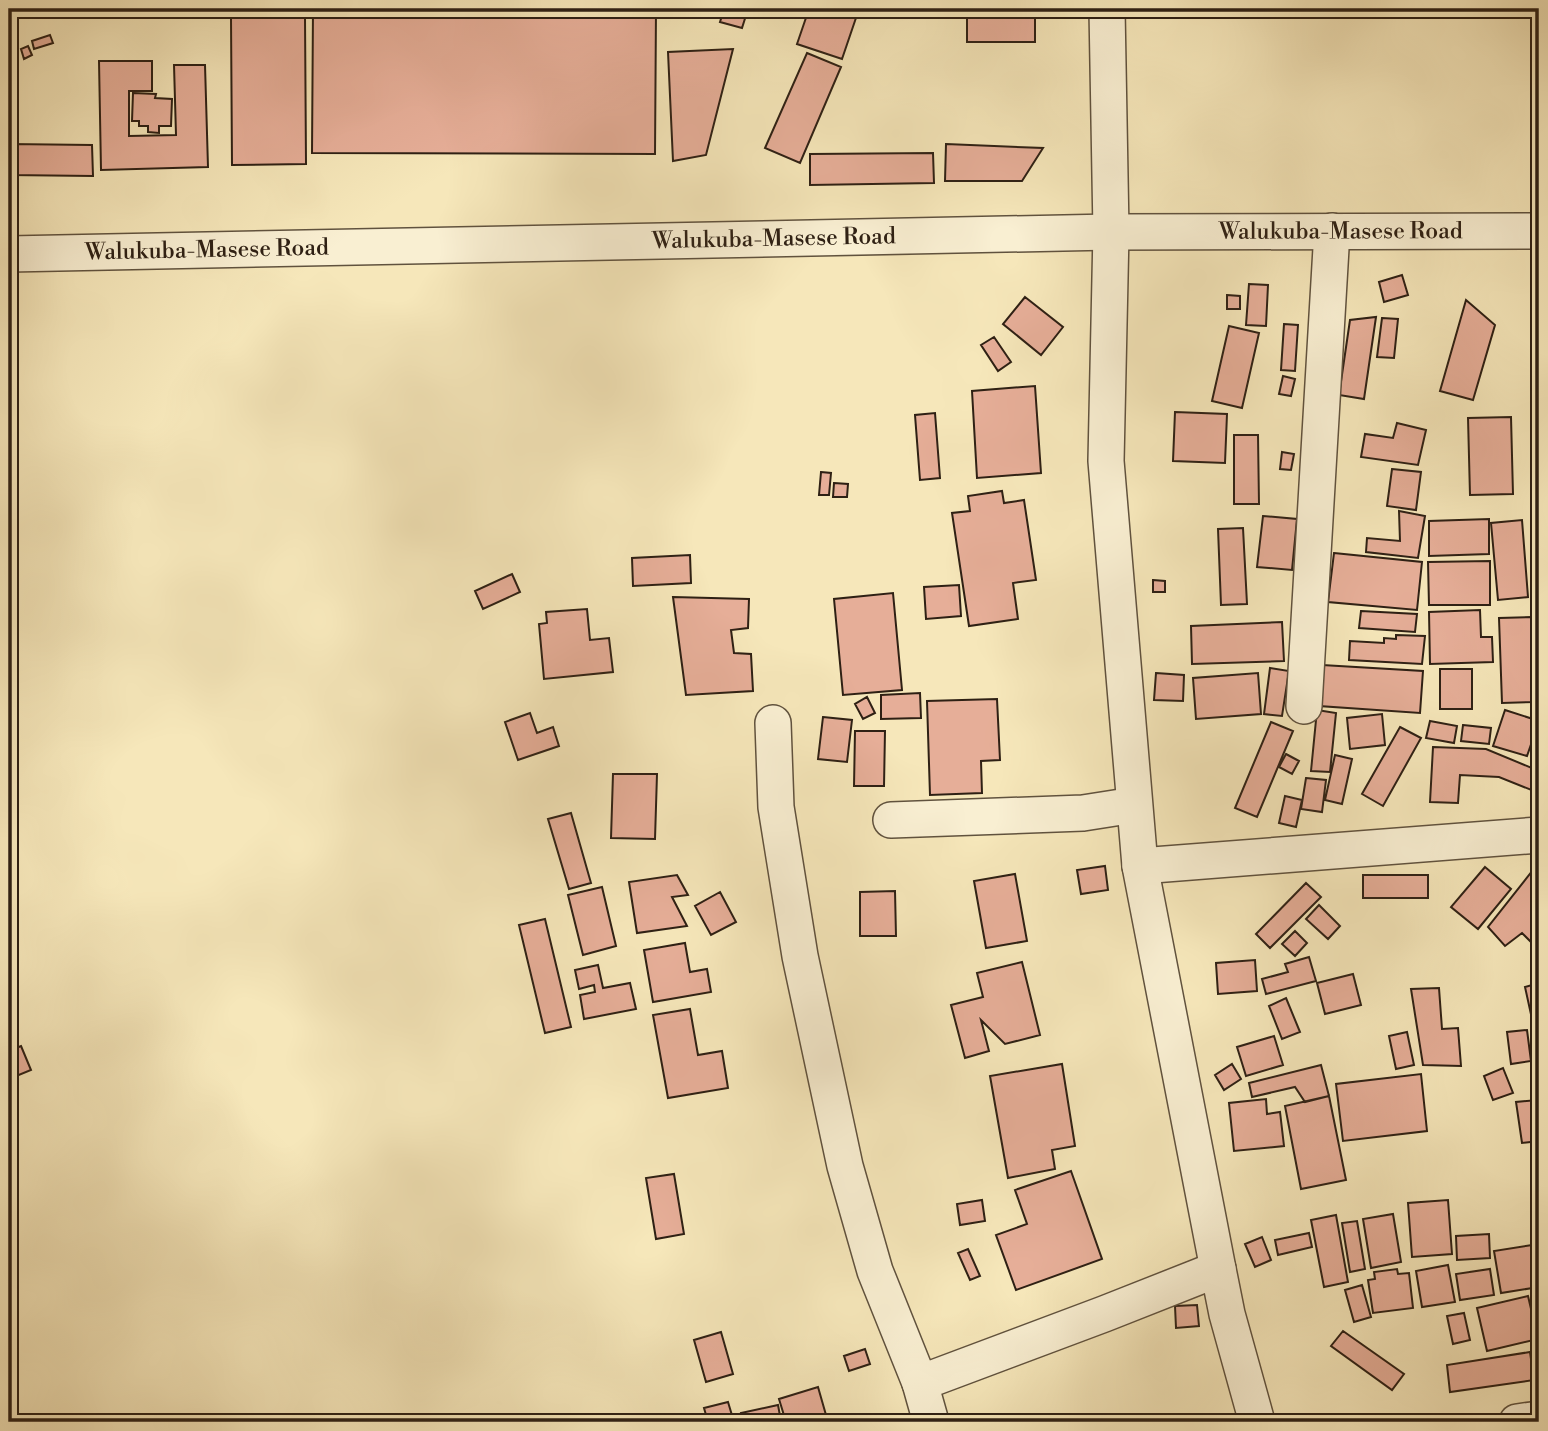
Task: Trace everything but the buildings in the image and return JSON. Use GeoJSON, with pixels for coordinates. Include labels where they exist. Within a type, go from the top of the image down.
{"type":"FeatureCollection","features":[{"type":"Feature","properties":{"kind":"street"},"geometry":{"type":"LineString","coordinates":[[1107,9],[1111,232],[1106,461],[1140,866],[1217,1269],[1257,1422]]}},
{"type":"Feature","properties":{"kind":"street"},"geometry":{"type":"LineString","coordinates":[[1304,706],[1332,231]]}},
{"type":"Feature","properties":{"kind":"street","name":"Walukuba-Masese Road"},"geometry":{"type":"LineString","coordinates":[[9,254],[1111,232],[1332,231],[1539,236]]}},
{"type":"Feature","properties":{"kind":"street"},"geometry":{"type":"LineString","coordinates":[[773,723],[776,807],[798,943],[845,1166],[875,1270],[920,1383],[931,1422]]}},
{"type":"Feature","properties":{"kind":"street"},"geometry":{"type":"LineString","coordinates":[[891,820],[1083,813],[1135,805]]}},
{"type":"Feature","properties":{"kind":"street"},"geometry":{"type":"LineString","coordinates":[[1140,866],[1539,835]]}},
{"type":"Feature","properties":{"kind":"street"},"geometry":{"type":"LineString","coordinates":[[920,1383],[1217,1269]]}},
{"type":"Feature","properties":{"kind":"street"},"geometry":{"type":"LineString","coordinates":[[1517,1422],[1539,1419]]}}]}
